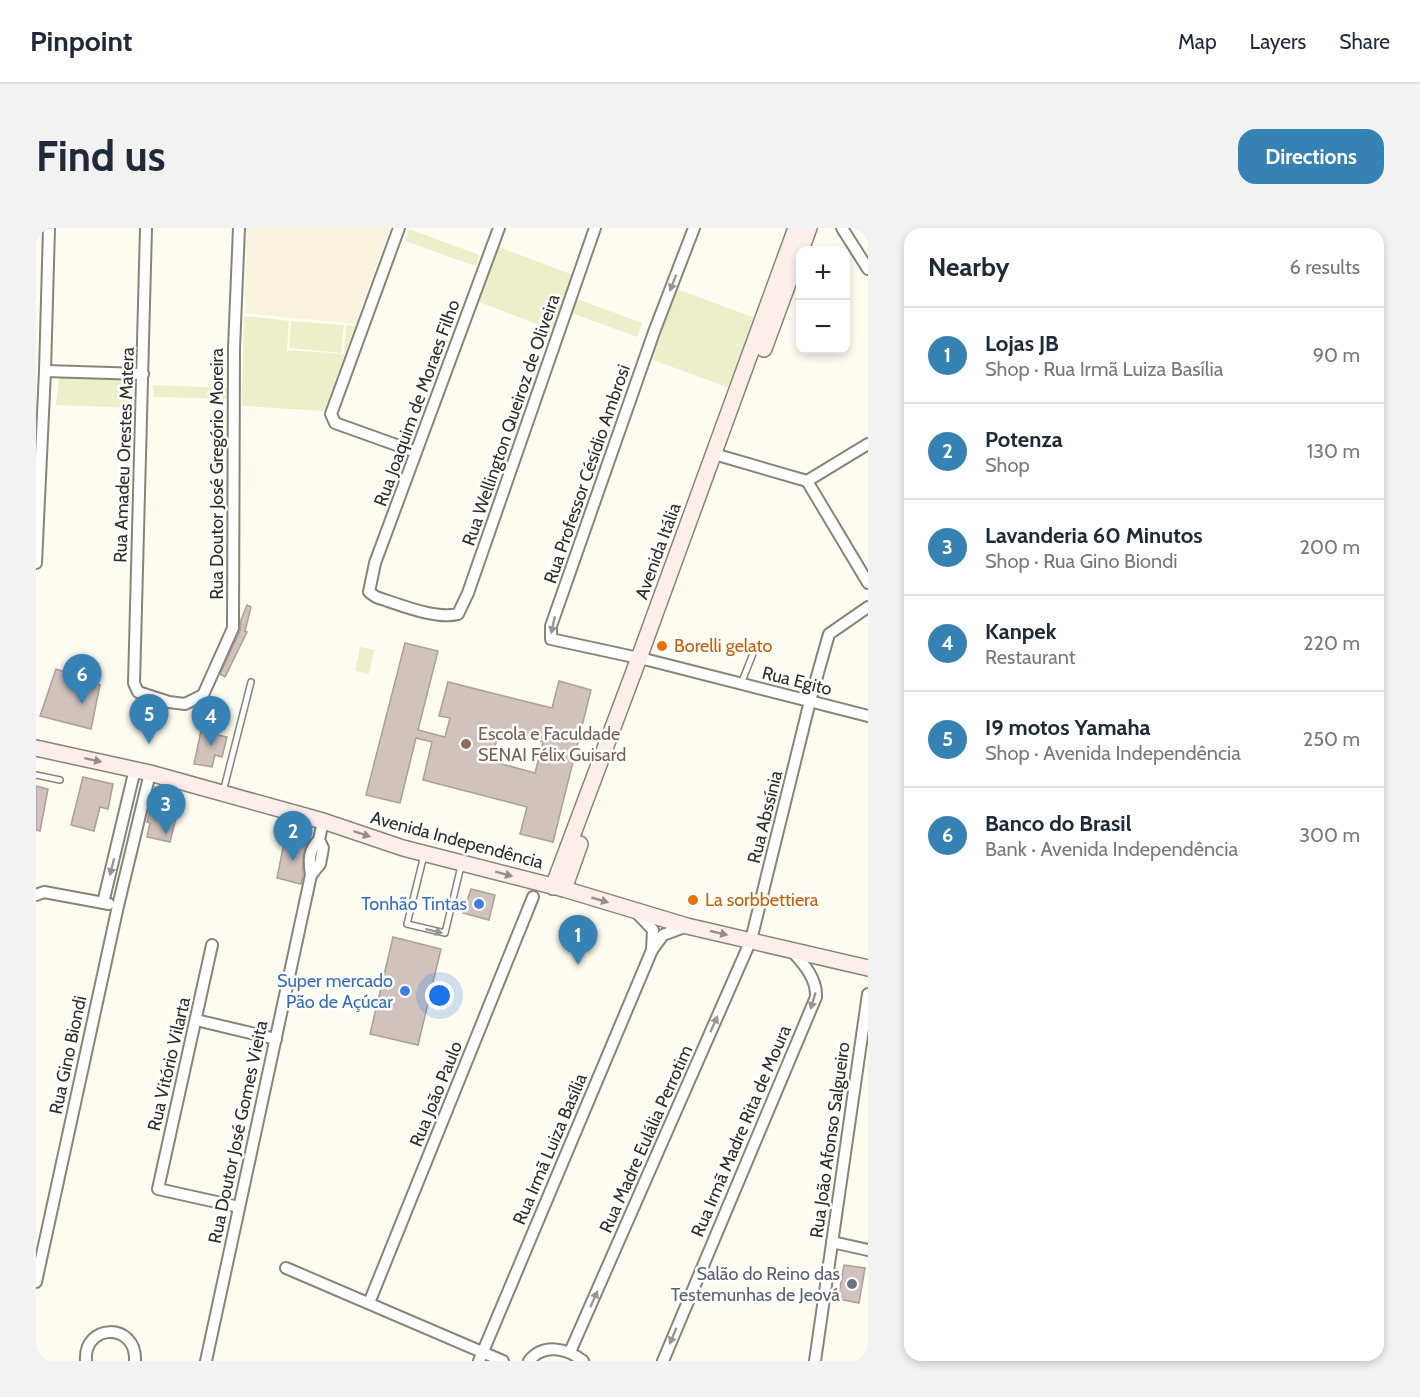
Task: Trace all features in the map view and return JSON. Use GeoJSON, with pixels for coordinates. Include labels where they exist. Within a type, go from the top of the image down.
{"type":"FeatureCollection","features":[{"type":"Feature","properties":{"kind":"main road","name":"Avenida Itália"},"geometry":{"type":"LineString","coordinates":[[559,888],[718,455],[796,228]]}},
{"type":"Feature","properties":{"kind":"main road","name":"Avenida Itália"},"geometry":{"type":"LineString","coordinates":[[803,246],[809,228]]}},
{"type":"Feature","properties":{"kind":"main road","name":"Avenida Itália"},"geometry":{"type":"LineString","coordinates":[[718,455],[796,263]]}},
{"type":"Feature","properties":{"kind":"main road","name":"Avenida Independência"},"geometry":{"type":"LineString","coordinates":[[36,748],[142,771],[687,926],[868,968]]}},
{"type":"Feature","properties":{"kind":"street"},"geometry":{"type":"LineString","coordinates":[[36,563],[45,371],[48,228]]}},
{"type":"Feature","properties":{"kind":"street","name":"Rua Amadeu Orestes Matera"},"geometry":{"type":"LineString","coordinates":[[134,683],[146,228]]}},
{"type":"Feature","properties":{"kind":"street","name":"Rua Doutor José Gregório Moreira"},"geometry":{"type":"LineString","coordinates":[[134,683],[138,692],[169,702],[185,704],[203,695],[233,628],[234,348],[239,228]]}},
{"type":"Feature","properties":{"kind":"street"},"geometry":{"type":"LineString","coordinates":[[399,228],[331,414],[335,423],[416,453]]}},
{"type":"Feature","properties":{"kind":"street","name":"Rua Joaquim de Moraes Filho"},"geometry":{"type":"LineString","coordinates":[[369,592],[375,563],[499,228]]}},
{"type":"Feature","properties":{"kind":"street","name":"Rua Wellington Queiroz de Oliveira"},"geometry":{"type":"LineString","coordinates":[[369,592],[375,597],[433,614],[451,616],[458,614],[468,593],[595,228]]}},
{"type":"Feature","properties":{"kind":"street","name":"Rua Professor Césídio Ambrosi"},"geometry":{"type":"LineString","coordinates":[[644,659],[551,639],[551,627],[654,332],[694,228]]}},
{"type":"Feature","properties":{"kind":"street"},"geometry":{"type":"LineString","coordinates":[[842,228],[868,269]]}},
{"type":"Feature","properties":{"kind":"street"},"geometry":{"type":"LineString","coordinates":[[45,371],[143,374]]}},
{"type":"Feature","properties":{"kind":"street"},"geometry":{"type":"LineString","coordinates":[[807,481],[868,444]]}},
{"type":"Feature","properties":{"kind":"street"},"geometry":{"type":"LineString","coordinates":[[718,455],[807,481],[868,583]]}},
{"type":"Feature","properties":{"kind":"street","name":"Rua Abssínia"},"geometry":{"type":"LineString","coordinates":[[751,940],[810,701],[829,634],[868,607]]}},
{"type":"Feature","properties":{"kind":"street","name":"Rua Egito"},"geometry":{"type":"LineString","coordinates":[[644,659],[868,716]]}},
{"type":"Feature","properties":{"kind":"street"},"geometry":{"type":"LineString","coordinates":[[103,903],[120,834],[142,771]]}},
{"type":"Feature","properties":{"kind":"street","name":"Rua Gino Biondi"},"geometry":{"type":"LineString","coordinates":[[36,1282],[135,837],[142,771]]}},
{"type":"Feature","properties":{"kind":"street","name":"Rua Doutor José Gomes Vieita"},"geometry":{"type":"LineString","coordinates":[[206,1361],[311,875],[309,861],[312,846],[319,840],[323,821]]}},
{"type":"Feature","properties":{"kind":"street"},"geometry":{"type":"LineString","coordinates":[[36,895],[44,892],[118,906]]}},
{"type":"Feature","properties":{"kind":"street","name":"Rua João Paulo"},"geometry":{"type":"LineString","coordinates":[[369,1303],[533,897]]}},
{"type":"Feature","properties":{"kind":"street"},"geometry":{"type":"LineString","coordinates":[[635,910],[652,930],[652,950]]}},
{"type":"Feature","properties":{"kind":"street","name":"Rua Irmã Luiza Basília"},"geometry":{"type":"LineString","coordinates":[[481,1356],[652,950],[663,935],[687,926]]}},
{"type":"Feature","properties":{"kind":"street","name":"Rua Madre Eulália Perrotim"},"geometry":{"type":"LineString","coordinates":[[570,1352],[751,940]]}},
{"type":"Feature","properties":{"kind":"street","name":"Rua Vitório Vilarta"},"geometry":{"type":"LineString","coordinates":[[212,945],[158,1189],[239,1207]]}},
{"type":"Feature","properties":{"kind":"street","name":"Rua Irmã Madre Rita de Moura"},"geometry":{"type":"LineString","coordinates":[[663,1361],[816,997],[816,987],[804,964],[792,951]]}},
{"type":"Feature","properties":{"kind":"street","name":"Rua João Afonso Salgueiro"},"geometry":{"type":"LineString","coordinates":[[815,1361],[868,994]]}},
{"type":"Feature","properties":{"kind":"street"},"geometry":{"type":"LineString","coordinates":[[195,1020],[276,1039]]}},
{"type":"Feature","properties":{"kind":"street"},"geometry":{"type":"LineString","coordinates":[[832,1242],[868,1250]]}},
{"type":"Feature","properties":{"kind":"street"},"geometry":{"type":"LineString","coordinates":[[286,1268],[369,1303],[481,1356],[502,1361]]}},
{"type":"Feature","properties":{"kind":"street"},"geometry":{"type":"LineString","coordinates":[[86,1361],[86,1351],[90,1343],[103,1333],[111,1332],[127,1337],[132,1343],[137,1361]]}},
{"type":"Feature","properties":{"kind":"street"},"geometry":{"type":"LineString","coordinates":[[529,1361],[543,1351],[557,1349],[570,1352],[583,1361]]}},
{"type":"Feature","properties":{"kind":"lane"},"geometry":{"type":"LineString","coordinates":[[741,684],[756,646]]}},
{"type":"Feature","properties":{"kind":"lane"},"geometry":{"type":"LineString","coordinates":[[222,793],[251,682]]}},
{"type":"Feature","properties":{"kind":"lane"},"geometry":{"type":"LineString","coordinates":[[36,776],[60,780]]}},
{"type":"Feature","properties":{"kind":"lane"},"geometry":{"type":"LineString","coordinates":[[120,834],[135,837]]}},
{"type":"Feature","properties":{"kind":"lane"},"geometry":{"type":"LineString","coordinates":[[425,853],[407,924],[445,933],[462,863]]}},
{"type":"Feature","properties":{"kind":"shaded area"},"geometry":{"type":"Polygon","coordinates":[[[247,228],[390,228],[355,324],[245,313],[247,228]]]}},
{"type":"Feature","properties":{"kind":"green space"},"geometry":{"type":"Polygon","coordinates":[[[409,229],[479,255],[475,266],[405,241],[409,229]]]}},
{"type":"Feature","properties":{"kind":"green space"},"geometry":{"type":"Polygon","coordinates":[[[499,247],[573,275],[553,330],[479,302],[499,247]]]}},
{"type":"Feature","properties":{"kind":"green space"},"geometry":{"type":"Polygon","coordinates":[[[677,289],[755,318],[729,388],[651,359],[677,289]]]}},
{"type":"Feature","properties":{"kind":"green space"},"geometry":{"type":"Polygon","coordinates":[[[577,299],[642,323],[637,337],[572,313],[577,299]]]}},
{"type":"Feature","properties":{"kind":"green space"},"geometry":{"type":"Polygon","coordinates":[[[244,316],[289,321],[287,350],[344,354],[346,325],[355,326],[324,411],[242,406],[244,316]]]}},
{"type":"Feature","properties":{"kind":"green space"},"geometry":{"type":"Polygon","coordinates":[[[291,321],[344,325],[341,353],[289,348],[291,321]]]}},
{"type":"Feature","properties":{"kind":"green space"},"geometry":{"type":"Polygon","coordinates":[[[59,376],[131,379],[132,408],[56,405],[59,376]]]}},
{"type":"Feature","properties":{"kind":"green space"},"geometry":{"type":"Polygon","coordinates":[[[153,385],[229,388],[228,399],[154,397],[153,385]]]}},
{"type":"Feature","properties":{"kind":"green space"},"geometry":{"type":"Polygon","coordinates":[[[360,647],[374,650],[369,674],[355,671],[360,647]]]}},
{"type":"Feature","properties":{"kind":"building"},"geometry":{"type":"Polygon","coordinates":[[[247,605],[251,607],[245,631],[247,632],[225,677],[220,674],[240,631],[241,620],[247,605]]]}},
{"type":"Feature","properties":{"kind":"building","name":"Escola e Faculdade SENAI Félix Guisard"},"geometry":{"type":"Polygon","coordinates":[[[405,643],[438,651],[418,730],[445,737],[450,718],[439,716],[448,682],[552,708],[559,681],[591,690],[553,842],[520,834],[527,807],[423,780],[432,742],[416,738],[400,803],[366,795],[405,643]],[[499,731],[491,761],[535,773],[543,742],[499,731]]]}},
{"type":"Feature","properties":{"kind":"building"},"geometry":{"type":"Polygon","coordinates":[[[56,669],[100,685],[91,729],[40,716],[56,669]]]}},
{"type":"Feature","properties":{"kind":"building"},"geometry":{"type":"Polygon","coordinates":[[[201,731],[227,737],[222,757],[215,755],[212,767],[194,764],[201,731]]]}},
{"type":"Feature","properties":{"kind":"building"},"geometry":{"type":"Polygon","coordinates":[[[83,777],[113,784],[108,809],[100,807],[94,831],[71,825],[83,777]]]}},
{"type":"Feature","properties":{"kind":"building"},"geometry":{"type":"Polygon","coordinates":[[[36,786],[48,789],[40,831],[36,830],[36,786]]]}},
{"type":"Feature","properties":{"kind":"building"},"geometry":{"type":"Polygon","coordinates":[[[155,787],[182,794],[170,842],[147,837],[150,823],[147,822],[155,787]]]}},
{"type":"Feature","properties":{"kind":"building"},"geometry":{"type":"Polygon","coordinates":[[[285,838],[307,843],[303,856],[301,884],[277,878],[285,838]]]}},
{"type":"Feature","properties":{"kind":"building","name":"Tonhão Tintas"},"geometry":{"type":"Polygon","coordinates":[[[471,889],[495,895],[489,920],[463,913],[471,889]]]}},
{"type":"Feature","properties":{"kind":"building","name":"Super mercado Pão de Açúcar"},"geometry":{"type":"Polygon","coordinates":[[[393,937],[441,949],[418,1045],[370,1034],[393,937]]]}},
{"type":"Feature","properties":{"kind":"building","name":"Salão do Reino das Testemunhas de Jeová"},"geometry":{"type":"Polygon","coordinates":[[[844,1265],[865,1268],[859,1303],[838,1299],[844,1265]]]}},
{"type":"Feature","properties":{"kind":"place","name":"Borelli gelato"},"geometry":{"type":"Point","coordinates":[662,646]}},
{"type":"Feature","properties":{"kind":"place","name":"Banco do Brasil"},"geometry":{"type":"Point","coordinates":[82,704]}},
{"type":"Feature","properties":{"kind":"place","name":"I9 motos Yamaha"},"geometry":{"type":"Point","coordinates":[149,744]}},
{"type":"Feature","properties":{"kind":"place","name":"Escola e Faculdade SENAI Félix Guisard"},"geometry":{"type":"Point","coordinates":[466,744]}},
{"type":"Feature","properties":{"kind":"place","name":"Kanpek"},"geometry":{"type":"Point","coordinates":[211,746]}},
{"type":"Feature","properties":{"kind":"place","name":"Lavanderia 60 Minutos"},"geometry":{"type":"Point","coordinates":[166,834]}},
{"type":"Feature","properties":{"kind":"place","name":"Potenza"},"geometry":{"type":"Point","coordinates":[293,861]}},
{"type":"Feature","properties":{"kind":"place","name":"La sorbbettiera"},"geometry":{"type":"Point","coordinates":[693,900]}},
{"type":"Feature","properties":{"kind":"place","name":"Tonhão Tintas"},"geometry":{"type":"Point","coordinates":[479,904]}},
{"type":"Feature","properties":{"kind":"place","name":"Lojas JB"},"geometry":{"type":"Point","coordinates":[578,965]}},
{"type":"Feature","properties":{"kind":"place","name":"Super mercado Pão de Açúcar"},"geometry":{"type":"Point","coordinates":[405,991]}},
{"type":"Feature","properties":{"kind":"place","name":"Salão do Reino das Testemunhas de Jeová"},"geometry":{"type":"Point","coordinates":[852,1284]}}]}
